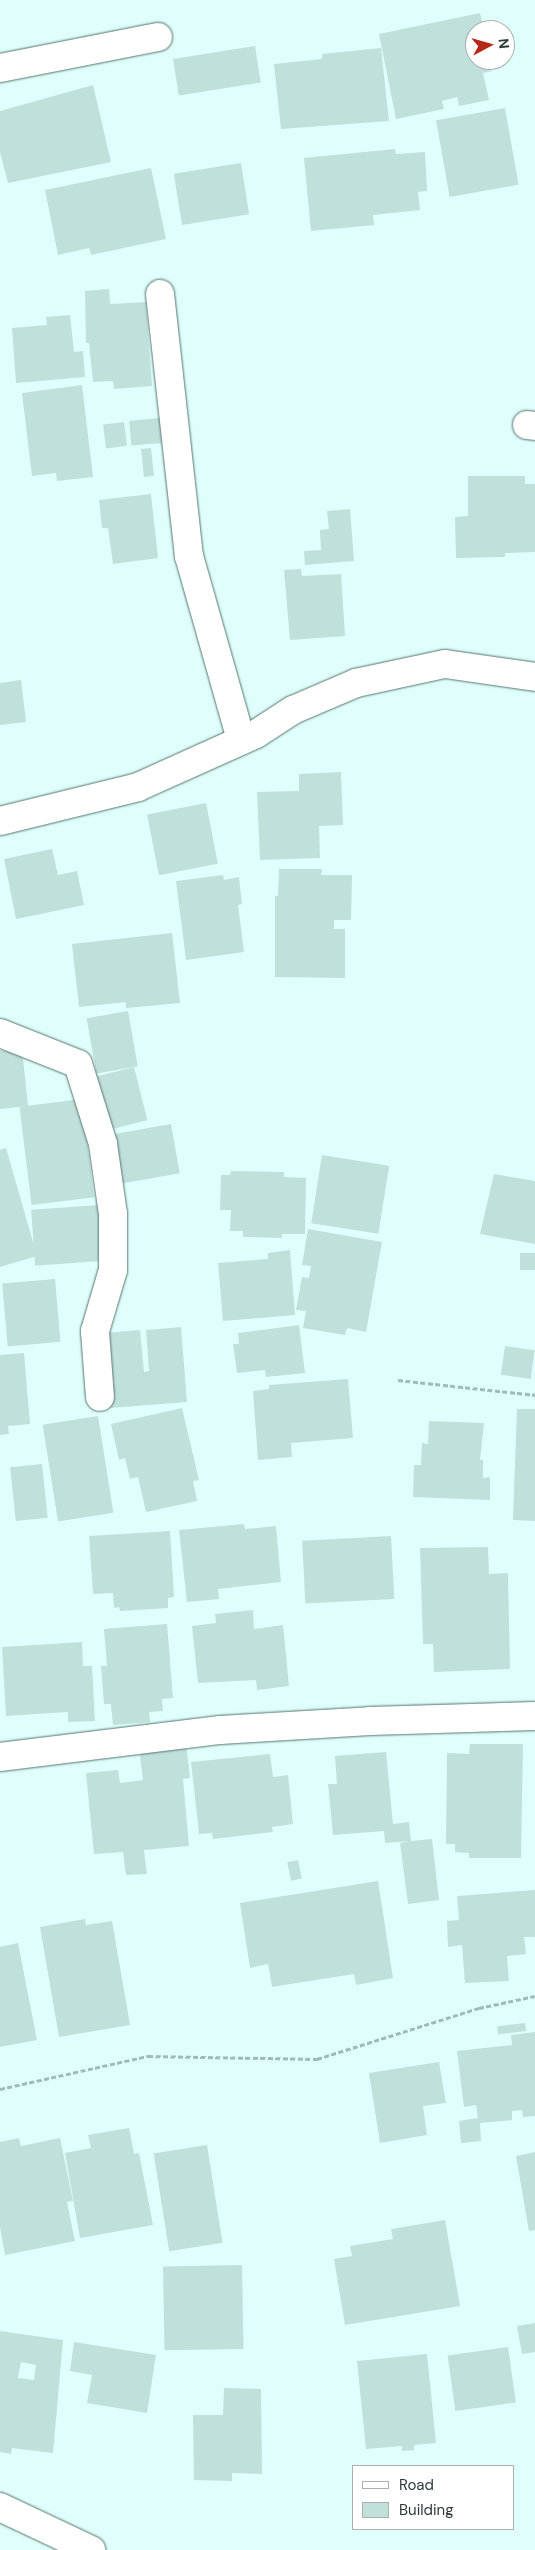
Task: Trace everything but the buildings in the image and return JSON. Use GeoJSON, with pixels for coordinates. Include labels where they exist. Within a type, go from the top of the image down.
{"type":"FeatureCollection","features":[{"type":"Feature","properties":{"kind":"street"},"geometry":{"type":"LineString","coordinates":[[0,68],[158,37]]}},
{"type":"Feature","properties":{"kind":"street"},"geometry":{"type":"LineString","coordinates":[[160,294],[189,556],[241,740]]}},
{"type":"Feature","properties":{"kind":"street"},"geometry":{"type":"LineString","coordinates":[[0,821],[138,787],[256,734],[293,710],[356,684],[445,664],[535,677]]}},
{"type":"Feature","properties":{"kind":"street"},"geometry":{"type":"LineString","coordinates":[[0,1033],[78,1064],[103,1144],[113,1214],[113,1261],[95,1332],[100,1397]]}},
{"type":"Feature","properties":{"kind":"street"},"geometry":{"type":"LineString","coordinates":[[0,1757],[220,1730],[370,1721],[535,1716]]}},
{"type":"Feature","properties":{"kind":"street"},"geometry":{"type":"LineString","coordinates":[[0,2507],[90,2550]]}},
{"type":"Feature","properties":{"kind":"path"},"geometry":{"type":"LineString","coordinates":[[398,1380],[535,1395]]}},
{"type":"Feature","properties":{"kind":"path"},"geometry":{"type":"LineString","coordinates":[[0,2089],[148,2056],[317,2059],[479,2008],[535,1996]]}}]}
